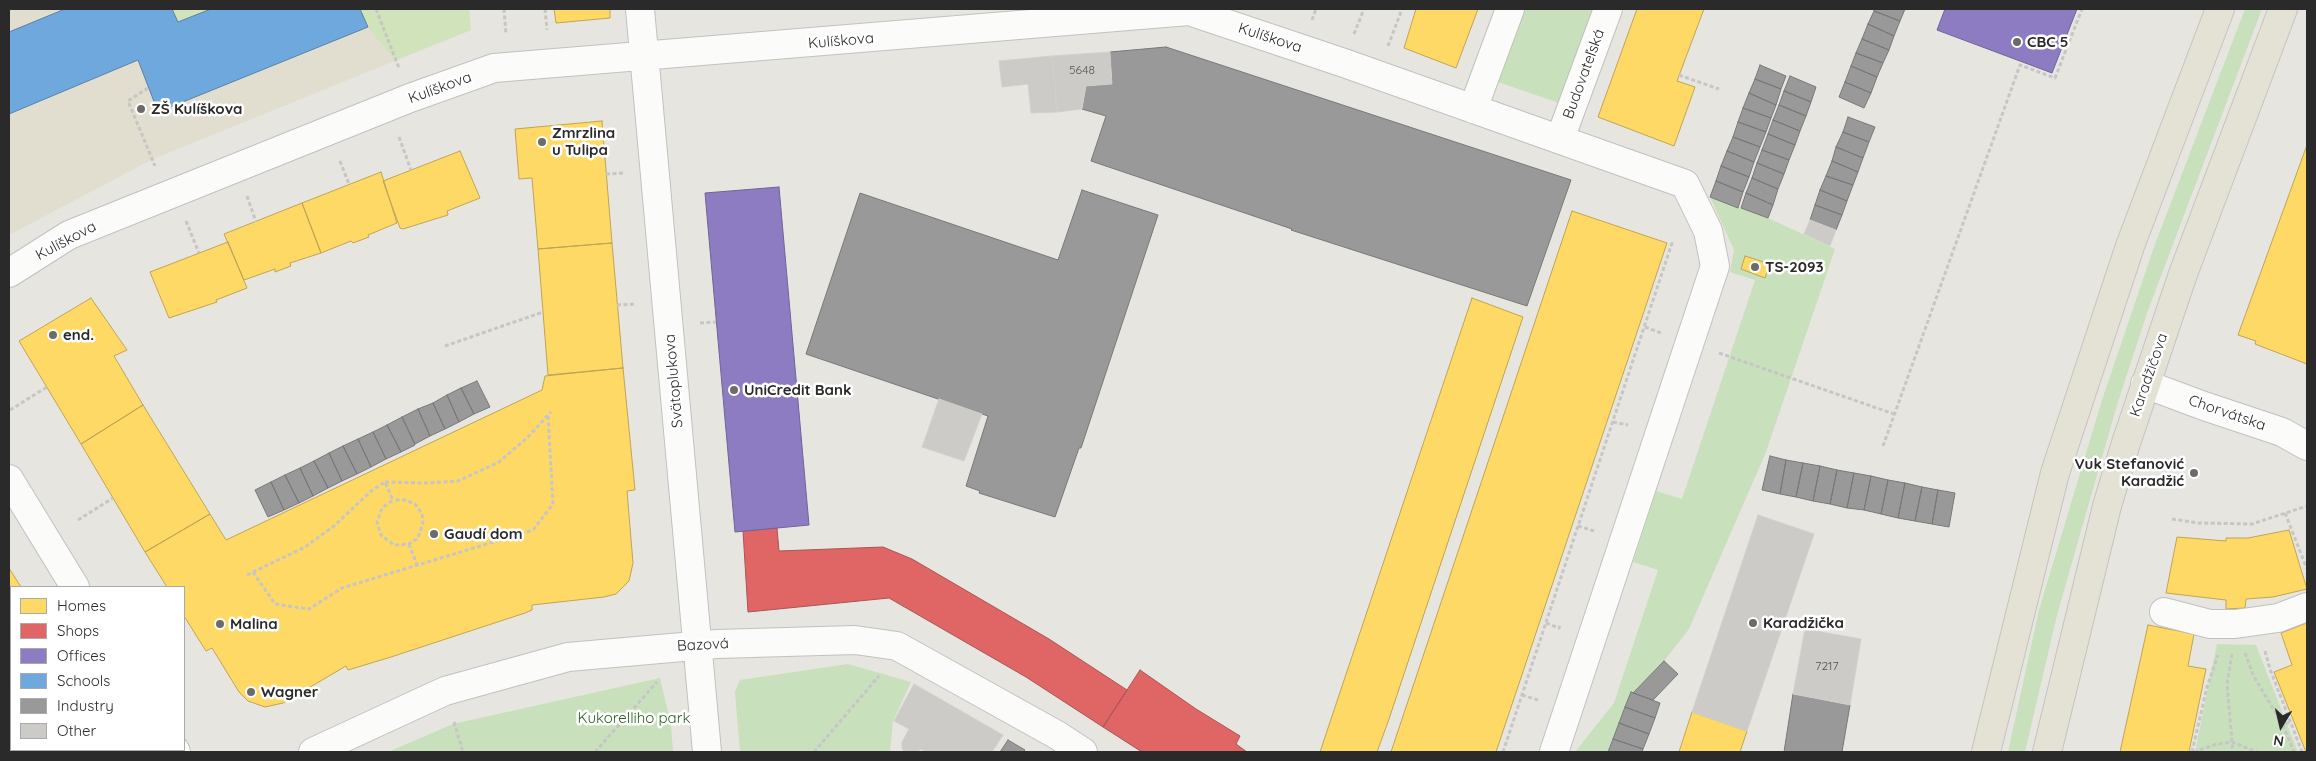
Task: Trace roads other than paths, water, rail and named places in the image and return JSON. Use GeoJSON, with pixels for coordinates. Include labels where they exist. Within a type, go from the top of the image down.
{"type":"FeatureCollection","features":[{"type":"Feature","properties":{"kind":"main road"},"geometry":{"type":"LineString","coordinates":[[1986,752],[2012,641],[2058,464],[2130,246],[2220,9]]}},
{"type":"Feature","properties":{"kind":"main road","name":"Karadžičova"},"geometry":{"type":"LineString","coordinates":[[2047,752],[2107,506],[2145,384],[2183,274],[2283,9]]}},
{"type":"Feature","properties":{"kind":"street","name":"Svätoplukova"},"geometry":{"type":"LineString","coordinates":[[640,9],[707,752]]}},
{"type":"Feature","properties":{"kind":"street"},"geometry":{"type":"LineString","coordinates":[[1473,109],[1510,9]]}},
{"type":"Feature","properties":{"kind":"street","name":"Budovateľská"},"geometry":{"type":"LineString","coordinates":[[1560,139],[1608,9]]}},
{"type":"Feature","properties":{"kind":"street","name":"Kulíškova"},"geometry":{"type":"LineString","coordinates":[[9,273],[69,235],[410,98],[494,68],[644,56],[1003,18],[1189,10],[1685,184],[1708,231],[1715,266],[1554,752]]}},
{"type":"Feature","properties":{"kind":"street","name":"Chorvátska"},"geometry":{"type":"LineString","coordinates":[[2145,384],[2282,432],[2307,446]]}},
{"type":"Feature","properties":{"kind":"street"},"geometry":{"type":"LineString","coordinates":[[9,479],[74,586]]}},
{"type":"Feature","properties":{"kind":"street"},"geometry":{"type":"LineString","coordinates":[[2164,612],[2222,624],[2278,618],[2307,607]]}},
{"type":"Feature","properties":{"kind":"street","name":"Bazová"},"geometry":{"type":"LineString","coordinates":[[313,752],[445,691],[568,657],[647,648],[734,643],[855,640],[897,646],[1057,735],[1083,752]]}},
{"type":"Feature","properties":{"kind":"place","name":"CBC 5"},"geometry":{"type":"Point","coordinates":[2017,42]}},
{"type":"Feature","properties":{"kind":"place","name":"ZŠ Kulíškova"},"geometry":{"type":"Point","coordinates":[141,109]}},
{"type":"Feature","properties":{"kind":"place","name":"Zmrzlina u Tulipa"},"geometry":{"type":"Point","coordinates":[542,142]}},
{"type":"Feature","properties":{"kind":"place","name":"TS-2093"},"geometry":{"type":"Point","coordinates":[1755,267]}},
{"type":"Feature","properties":{"kind":"place","name":"end."},"geometry":{"type":"Point","coordinates":[53,335]}},
{"type":"Feature","properties":{"kind":"place","name":"UniCredit Bank"},"geometry":{"type":"Point","coordinates":[734,390]}},
{"type":"Feature","properties":{"kind":"place","name":"Vuk Stefanović Karadžić"},"geometry":{"type":"Point","coordinates":[2194,473]}},
{"type":"Feature","properties":{"kind":"place","name":"Gaudí dom"},"geometry":{"type":"Point","coordinates":[434,534]}},
{"type":"Feature","properties":{"kind":"place","name":"Karadžička"},"geometry":{"type":"Point","coordinates":[1753,623]}},
{"type":"Feature","properties":{"kind":"place","name":"Malina"},"geometry":{"type":"Point","coordinates":[220,624]}},
{"type":"Feature","properties":{"kind":"place","name":"Wagner"},"geometry":{"type":"Point","coordinates":[251,692]}},
{"type":"Feature","properties":{"kind":"park label","name":"Kukorelliho park"},"geometry":{"type":"Point","coordinates":[634,718]}}]}
